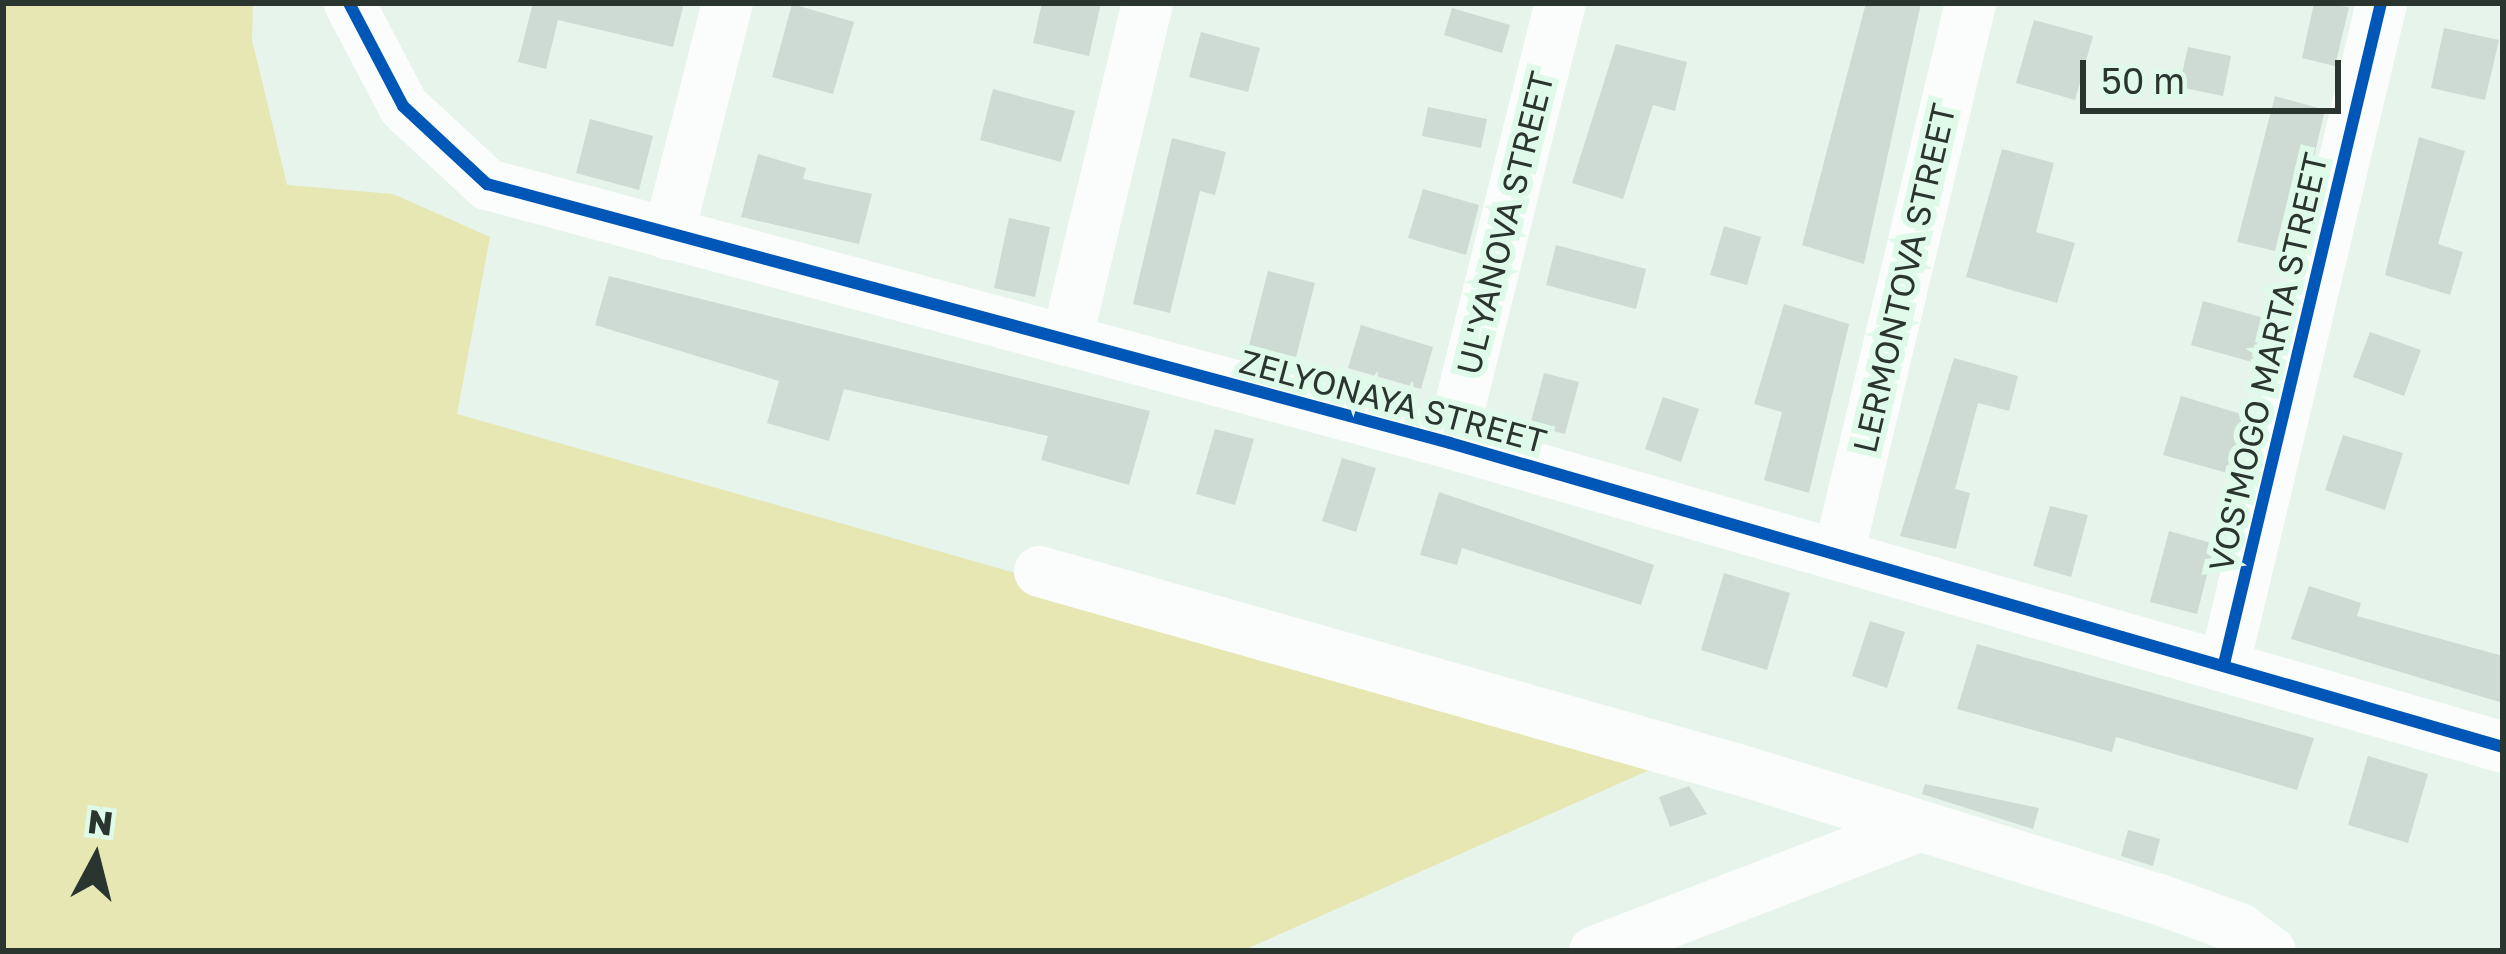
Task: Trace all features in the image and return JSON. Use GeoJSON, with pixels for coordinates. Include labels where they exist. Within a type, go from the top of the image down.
{"type":"FeatureCollection","features":[{"type":"Feature","properties":{"kind":"street","name":"ZELYONAYA STREET"},"geometry":{"type":"LineString","coordinates":[[349,3],[403,106],[487,184],[1450,443],[2503,747]]}},
{"type":"Feature","properties":{"kind":"street"},"geometry":{"type":"LineString","coordinates":[[668,234],[727,3]]}},
{"type":"Feature","properties":{"kind":"street"},"geometry":{"type":"LineString","coordinates":[[1066,340],[1147,3]]}},
{"type":"Feature","properties":{"kind":"street","name":"UL'YANOVA STREET"},"geometry":{"type":"LineString","coordinates":[[1450,443],[1560,3]]}},
{"type":"Feature","properties":{"kind":"street","name":"LERMONTOVA STREET"},"geometry":{"type":"LineString","coordinates":[[1838,554],[1970,3]]}},
{"type":"Feature","properties":{"kind":"street","name":"VOS'MOGO MARTA STREET"},"geometry":{"type":"LineString","coordinates":[[2224,664],[2381,3]]}},
{"type":"Feature","properties":{"kind":"street"},"geometry":{"type":"LineString","coordinates":[[1039,571],[1738,769],[1910,829],[2156,898],[2239,928],[2270,951]]}},
{"type":"Feature","properties":{"kind":"street"},"geometry":{"type":"LineString","coordinates":[[1594,951],[1910,829]]}},
{"type":"Feature","properties":{"kind":"green space"},"geometry":{"type":"Polygon","coordinates":[[[3,3],[253,3],[252,40],[287,185],[393,194],[490,237],[457,414],[1672,760],[1242,951],[3,951],[3,3]]]}},
{"type":"Feature","properties":{"kind":"building"},"geometry":{"type":"Polygon","coordinates":[[[533,3],[684,3],[673,47],[558,20],[546,69],[518,62],[533,3]]]}},
{"type":"Feature","properties":{"kind":"building"},"geometry":{"type":"Polygon","coordinates":[[[1042,3],[1101,3],[1089,56],[1033,43],[1042,3]]]}},
{"type":"Feature","properties":{"kind":"building"},"geometry":{"type":"Polygon","coordinates":[[[1866,3],[1921,3],[1864,264],[1802,245],[1866,3]]]}},
{"type":"Feature","properties":{"kind":"building"},"geometry":{"type":"Polygon","coordinates":[[[2314,3],[2349,7],[2335,66],[2302,58],[2314,3]]]}},
{"type":"Feature","properties":{"kind":"building"},"geometry":{"type":"Polygon","coordinates":[[[792,4],[854,22],[833,94],[772,77],[792,4]]]}},
{"type":"Feature","properties":{"kind":"building"},"geometry":{"type":"Polygon","coordinates":[[[1452,8],[1510,25],[1502,53],[1444,35],[1452,8]]]}},
{"type":"Feature","properties":{"kind":"building"},"geometry":{"type":"Polygon","coordinates":[[[2034,20],[2093,36],[2075,100],[2016,83],[2034,20]]]}},
{"type":"Feature","properties":{"kind":"building"},"geometry":{"type":"Polygon","coordinates":[[[2444,28],[2499,40],[2485,100],[2431,88],[2444,28]]]}},
{"type":"Feature","properties":{"kind":"building"},"geometry":{"type":"Polygon","coordinates":[[[1201,32],[1260,48],[1248,92],[1189,77],[1201,32]]]}},
{"type":"Feature","properties":{"kind":"building"},"geometry":{"type":"Polygon","coordinates":[[[1616,44],[1687,62],[1675,111],[1653,105],[1623,199],[1572,183],[1616,44]]]}},
{"type":"Feature","properties":{"kind":"building"},"geometry":{"type":"Polygon","coordinates":[[[2188,47],[2231,56],[2223,96],[2179,87],[2188,47]]]}},
{"type":"Feature","properties":{"kind":"building"},"geometry":{"type":"Polygon","coordinates":[[[993,89],[1075,111],[1061,162],[980,140],[993,89]]]}},
{"type":"Feature","properties":{"kind":"building"},"geometry":{"type":"Polygon","coordinates":[[[2275,96],[2325,110],[2311,169],[2296,165],[2275,251],[2237,242],[2275,96]]]}},
{"type":"Feature","properties":{"kind":"building"},"geometry":{"type":"Polygon","coordinates":[[[1428,107],[1487,119],[1481,148],[1422,136],[1428,107]]]}},
{"type":"Feature","properties":{"kind":"building"},"geometry":{"type":"Polygon","coordinates":[[[590,119],[653,136],[639,190],[576,173],[590,119]]]}},
{"type":"Feature","properties":{"kind":"building"},"geometry":{"type":"Polygon","coordinates":[[[2419,137],[2465,151],[2438,244],[2463,252],[2450,295],[2385,275],[2419,137]]]}},
{"type":"Feature","properties":{"kind":"building"},"geometry":{"type":"Polygon","coordinates":[[[1172,138],[1226,152],[1215,195],[1200,191],[1170,313],[1133,304],[1172,138]]]}},
{"type":"Feature","properties":{"kind":"building"},"geometry":{"type":"Polygon","coordinates":[[[2002,149],[2054,163],[2036,232],[2075,243],[2057,303],[1966,277],[2002,149]]]}},
{"type":"Feature","properties":{"kind":"building"},"geometry":{"type":"Polygon","coordinates":[[[758,154],[806,168],[803,179],[872,194],[859,244],[741,217],[758,154]]]}},
{"type":"Feature","properties":{"kind":"building"},"geometry":{"type":"Polygon","coordinates":[[[1423,189],[1479,205],[1466,255],[1408,238],[1423,189]]]}},
{"type":"Feature","properties":{"kind":"building"},"geometry":{"type":"Polygon","coordinates":[[[1009,218],[1050,227],[1035,297],[994,288],[1009,218]]]}},
{"type":"Feature","properties":{"kind":"building"},"geometry":{"type":"Polygon","coordinates":[[[1724,226],[1761,237],[1747,285],[1710,275],[1724,226]]]}},
{"type":"Feature","properties":{"kind":"building"},"geometry":{"type":"Polygon","coordinates":[[[1556,245],[1646,269],[1636,309],[1546,285],[1556,245]]]}},
{"type":"Feature","properties":{"kind":"building"},"geometry":{"type":"Polygon","coordinates":[[[1268,271],[1315,283],[1295,361],[1248,349],[1268,271]]]}},
{"type":"Feature","properties":{"kind":"building"},"geometry":{"type":"Polygon","coordinates":[[[609,276],[1150,411],[1129,485],[1041,460],[1048,436],[844,389],[829,441],[767,423],[779,381],[595,325],[609,276]]]}},
{"type":"Feature","properties":{"kind":"building"},"geometry":{"type":"Polygon","coordinates":[[[2203,301],[2264,318],[2252,362],[2191,345],[2203,301]]]}},
{"type":"Feature","properties":{"kind":"building"},"geometry":{"type":"Polygon","coordinates":[[[1784,304],[1849,324],[1809,493],[1764,480],[1782,412],[1754,404],[1784,304]]]}},
{"type":"Feature","properties":{"kind":"building"},"geometry":{"type":"Polygon","coordinates":[[[1361,325],[1433,347],[1421,389],[1348,368],[1361,325]]]}},
{"type":"Feature","properties":{"kind":"building"},"geometry":{"type":"Polygon","coordinates":[[[2370,332],[2421,350],[2404,396],[2353,377],[2370,332]]]}},
{"type":"Feature","properties":{"kind":"building"},"geometry":{"type":"Polygon","coordinates":[[[1954,358],[2018,376],[2009,411],[1978,403],[1955,489],[1970,493],[1956,549],[1900,536],[1954,358]]]}},
{"type":"Feature","properties":{"kind":"building"},"geometry":{"type":"Polygon","coordinates":[[[1544,373],[1579,382],[1565,434],[1530,425],[1544,373]]]}},
{"type":"Feature","properties":{"kind":"building"},"geometry":{"type":"Polygon","coordinates":[[[2181,396],[2248,416],[2231,474],[2163,455],[2181,396]]]}},
{"type":"Feature","properties":{"kind":"building"},"geometry":{"type":"Polygon","coordinates":[[[1663,397],[1699,409],[1681,462],[1645,449],[1663,397]]]}},
{"type":"Feature","properties":{"kind":"building"},"geometry":{"type":"Polygon","coordinates":[[[1215,429],[1254,439],[1235,505],[1196,494],[1215,429]]]}},
{"type":"Feature","properties":{"kind":"building"},"geometry":{"type":"Polygon","coordinates":[[[2343,435],[2403,453],[2385,510],[2325,490],[2343,435]]]}},
{"type":"Feature","properties":{"kind":"building"},"geometry":{"type":"Polygon","coordinates":[[[1342,458],[1376,468],[1356,532],[1322,521],[1342,458]]]}},
{"type":"Feature","properties":{"kind":"building"},"geometry":{"type":"Polygon","coordinates":[[[1439,492],[1654,565],[1641,605],[1462,548],[1457,565],[1420,555],[1439,492]]]}},
{"type":"Feature","properties":{"kind":"building"},"geometry":{"type":"Polygon","coordinates":[[[2050,506],[2088,515],[2071,577],[2033,566],[2050,506]]]}},
{"type":"Feature","properties":{"kind":"building"},"geometry":{"type":"Polygon","coordinates":[[[2169,531],[2215,544],[2197,614],[2150,602],[2169,531]]]}},
{"type":"Feature","properties":{"kind":"building"},"geometry":{"type":"Polygon","coordinates":[[[1724,573],[1790,593],[1767,670],[1701,650],[1724,573]]]}},
{"type":"Feature","properties":{"kind":"building"},"geometry":{"type":"Polygon","coordinates":[[[2309,586],[2361,603],[2357,616],[2503,656],[2503,703],[2291,639],[2309,586]]]}},
{"type":"Feature","properties":{"kind":"building"},"geometry":{"type":"Polygon","coordinates":[[[1870,621],[1905,632],[1887,688],[1852,676],[1870,621]]]}},
{"type":"Feature","properties":{"kind":"building"},"geometry":{"type":"Polygon","coordinates":[[[1977,644],[2314,738],[2297,790],[2116,737],[2112,752],[1957,709],[1977,644]]]}},
{"type":"Feature","properties":{"kind":"building"},"geometry":{"type":"Polygon","coordinates":[[[2368,756],[2428,774],[2408,843],[2348,825],[2368,756]]]}},
{"type":"Feature","properties":{"kind":"building"},"geometry":{"type":"Polygon","coordinates":[[[1925,784],[2039,808],[2033,829],[1922,794],[1925,784]]]}},
{"type":"Feature","properties":{"kind":"building"},"geometry":{"type":"Polygon","coordinates":[[[1689,786],[1707,814],[1670,827],[1659,797],[1689,786]]]}},
{"type":"Feature","properties":{"kind":"building"},"geometry":{"type":"Polygon","coordinates":[[[2128,830],[2160,839],[2153,866],[2121,856],[2128,830]]]}},
{"type":"Feature","properties":{"kind":"cycle path"},"geometry":{"type":"LineString","coordinates":[[349,3],[403,106],[487,184],[1450,443],[2503,747]]}},
{"type":"Feature","properties":{"kind":"cycle path"},"geometry":{"type":"LineString","coordinates":[[2224,664],[2381,3]]}}]}
